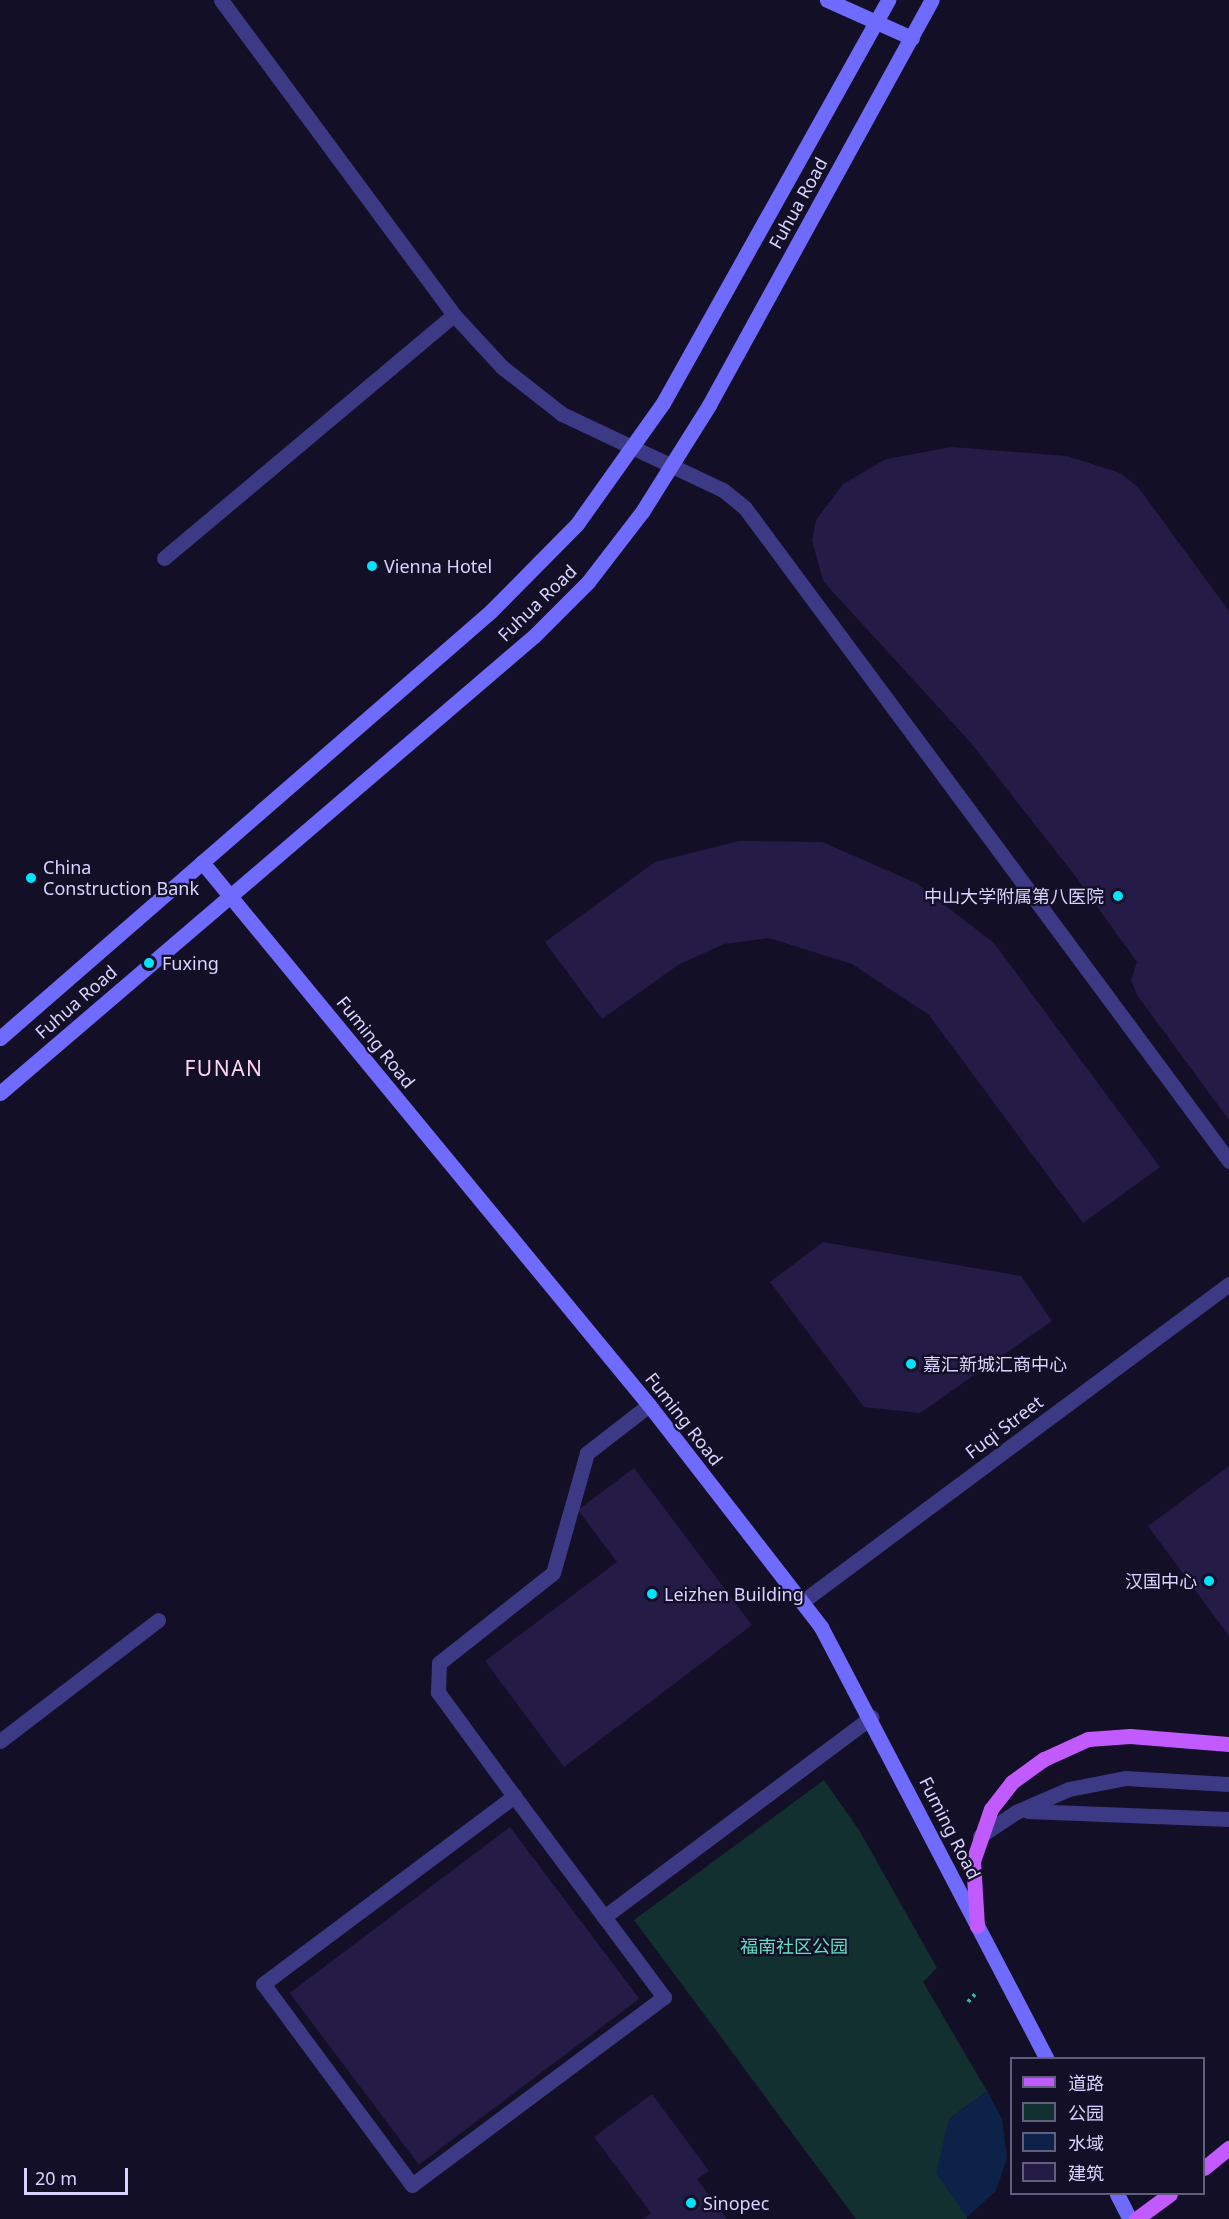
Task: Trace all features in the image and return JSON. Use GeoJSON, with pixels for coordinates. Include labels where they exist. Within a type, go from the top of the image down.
{"type":"FeatureCollection","features":[{"type":"Feature","properties":{"kind":"main road"},"geometry":{"type":"LineString","coordinates":[[827,0],[877,20],[912,38]]}},
{"type":"Feature","properties":{"kind":"main road","name":"Fuhua Road"},"geometry":{"type":"LineString","coordinates":[[0,1038],[524,582],[577,524],[633,450],[888,0]]}},
{"type":"Feature","properties":{"kind":"main road","name":"Fuhua Road"},"geometry":{"type":"LineString","coordinates":[[0,1093],[552,620],[628,533],[671,469],[932,0]]}},
{"type":"Feature","properties":{"kind":"main road","name":"Fuming Road"},"geometry":{"type":"LineString","coordinates":[[202,862],[649,1405],[803,1601],[871,1717],[1045,2057]]}},
{"type":"Feature","properties":{"kind":"main road"},"geometry":{"type":"LineString","coordinates":[[977,1926],[971,1881],[980,1836],[991,1809],[1012,1782],[1044,1759],[1088,1739],[1130,1736],[1229,1744]]}},
{"type":"Feature","properties":{"kind":"main road"},"geometry":{"type":"LineString","coordinates":[[1205,2166],[1229,2148]]}},
{"type":"Feature","properties":{"kind":"main road"},"geometry":{"type":"LineString","coordinates":[[1118,2195],[1130,2219]]}},
{"type":"Feature","properties":{"kind":"main road"},"geometry":{"type":"LineString","coordinates":[[1136,2219],[1167,2195]]}},
{"type":"Feature","properties":{"kind":"street"},"geometry":{"type":"LineString","coordinates":[[221,0],[454,315],[534,394],[600,436],[723,490],[745,508],[1229,1161]]}},
{"type":"Feature","properties":{"kind":"street"},"geometry":{"type":"LineString","coordinates":[[164,558],[454,315]]}},
{"type":"Feature","properties":{"kind":"street","name":"Fuqi Street"},"geometry":{"type":"LineString","coordinates":[[803,1601],[1229,1284]]}},
{"type":"Feature","properties":{"kind":"street"},"geometry":{"type":"LineString","coordinates":[[514,1797],[262,1984],[412,2185],[664,1997],[438,1692],[439,1663],[553,1573],[586,1453],[649,1405]]}},
{"type":"Feature","properties":{"kind":"street"},"geometry":{"type":"LineString","coordinates":[[0,1742],[158,1620]]}},
{"type":"Feature","properties":{"kind":"street"},"geometry":{"type":"LineString","coordinates":[[604,1917],[871,1717]]}},
{"type":"Feature","properties":{"kind":"street"},"geometry":{"type":"LineString","coordinates":[[980,1836],[1016,1812],[1069,1789],[1125,1778],[1229,1784]]}},
{"type":"Feature","properties":{"kind":"street"},"geometry":{"type":"LineString","coordinates":[[1016,1812],[1068,1809],[1229,1819]]}},
{"type":"Feature","properties":{"kind":"path"},"geometry":{"type":"LineString","coordinates":[[968,2002],[976,1993]]}},
{"type":"Feature","properties":{"kind":"green space","name":"福南社区公园"},"geometry":{"type":"Polygon","coordinates":[[[824,1780],[859,1830],[937,1968],[923,1982],[987,2091],[949,2119],[967,2219],[856,2219],[634,1920],[824,1780]]]}},
{"type":"Feature","properties":{"kind":"water"},"geometry":{"type":"Polygon","coordinates":[[[987,2091],[1002,2119],[1007,2158],[996,2191],[967,2217],[936,2173],[949,2119],[987,2091]]]}},
{"type":"Feature","properties":{"kind":"building","name":"中山大学附属第八医院"},"geometry":{"type":"Polygon","coordinates":[[[952,447],[1067,456],[1120,473],[1138,487],[1229,611],[1229,1120],[1137,995],[1131,980],[1137,962],[1076,877],[971,743],[823,581],[812,540],[816,520],[843,484],[886,459],[952,447]]]}},
{"type":"Feature","properties":{"kind":"building"},"geometry":{"type":"Polygon","coordinates":[[[739,841],[822,842],[916,883],[994,943],[1160,1167],[1083,1223],[929,1015],[852,964],[769,938],[724,944],[678,965],[602,1019],[545,942],[655,862],[739,841]]]}},
{"type":"Feature","properties":{"kind":"building","name":"嘉汇新城汇商中心"},"geometry":{"type":"Polygon","coordinates":[[[823,1242],[1021,1276],[1052,1321],[920,1413],[864,1407],[770,1282],[823,1242]]]}},
{"type":"Feature","properties":{"kind":"building","name":"汉国中心"},"geometry":{"type":"Polygon","coordinates":[[[1229,1466],[1229,1636],[1148,1526],[1229,1466]]]}},
{"type":"Feature","properties":{"kind":"building","name":"Leizhen Building"},"geometry":{"type":"Polygon","coordinates":[[[634,1468],[752,1625],[564,1767],[485,1661],[617,1562],[578,1510],[634,1468]]]}},
{"type":"Feature","properties":{"kind":"building"},"geometry":{"type":"Polygon","coordinates":[[[510,1827],[639,1999],[419,2165],[290,1993],[510,1827]]]}},
{"type":"Feature","properties":{"kind":"building"},"geometry":{"type":"Polygon","coordinates":[[[652,2094],[709,2171],[697,2179],[727,2219],[643,2219],[651,2213],[594,2137],[652,2094]]]}},
{"type":"Feature","properties":{"kind":"place","name":"Vienna Hotel"},"geometry":{"type":"Point","coordinates":[372,566]}},
{"type":"Feature","properties":{"kind":"place","name":"China Construction Bank"},"geometry":{"type":"Point","coordinates":[31,878]}},
{"type":"Feature","properties":{"kind":"place","name":"中山大学附属第八医院"},"geometry":{"type":"Point","coordinates":[1118,896]}},
{"type":"Feature","properties":{"kind":"place","name":"Fuxing"},"geometry":{"type":"Point","coordinates":[149,963]}},
{"type":"Feature","properties":{"kind":"place","name":"嘉汇新城汇商中心"},"geometry":{"type":"Point","coordinates":[911,1364]}},
{"type":"Feature","properties":{"kind":"place","name":"汉国中心"},"geometry":{"type":"Point","coordinates":[1209,1581]}},
{"type":"Feature","properties":{"kind":"place","name":"Leizhen Building"},"geometry":{"type":"Point","coordinates":[652,1594]}},
{"type":"Feature","properties":{"kind":"place","name":"Sinopec"},"geometry":{"type":"Point","coordinates":[691,2203]}},
{"type":"Feature","properties":{"kind":"district","name":"FUNAN"},"geometry":{"type":"Point","coordinates":[224,1068]}}]}
